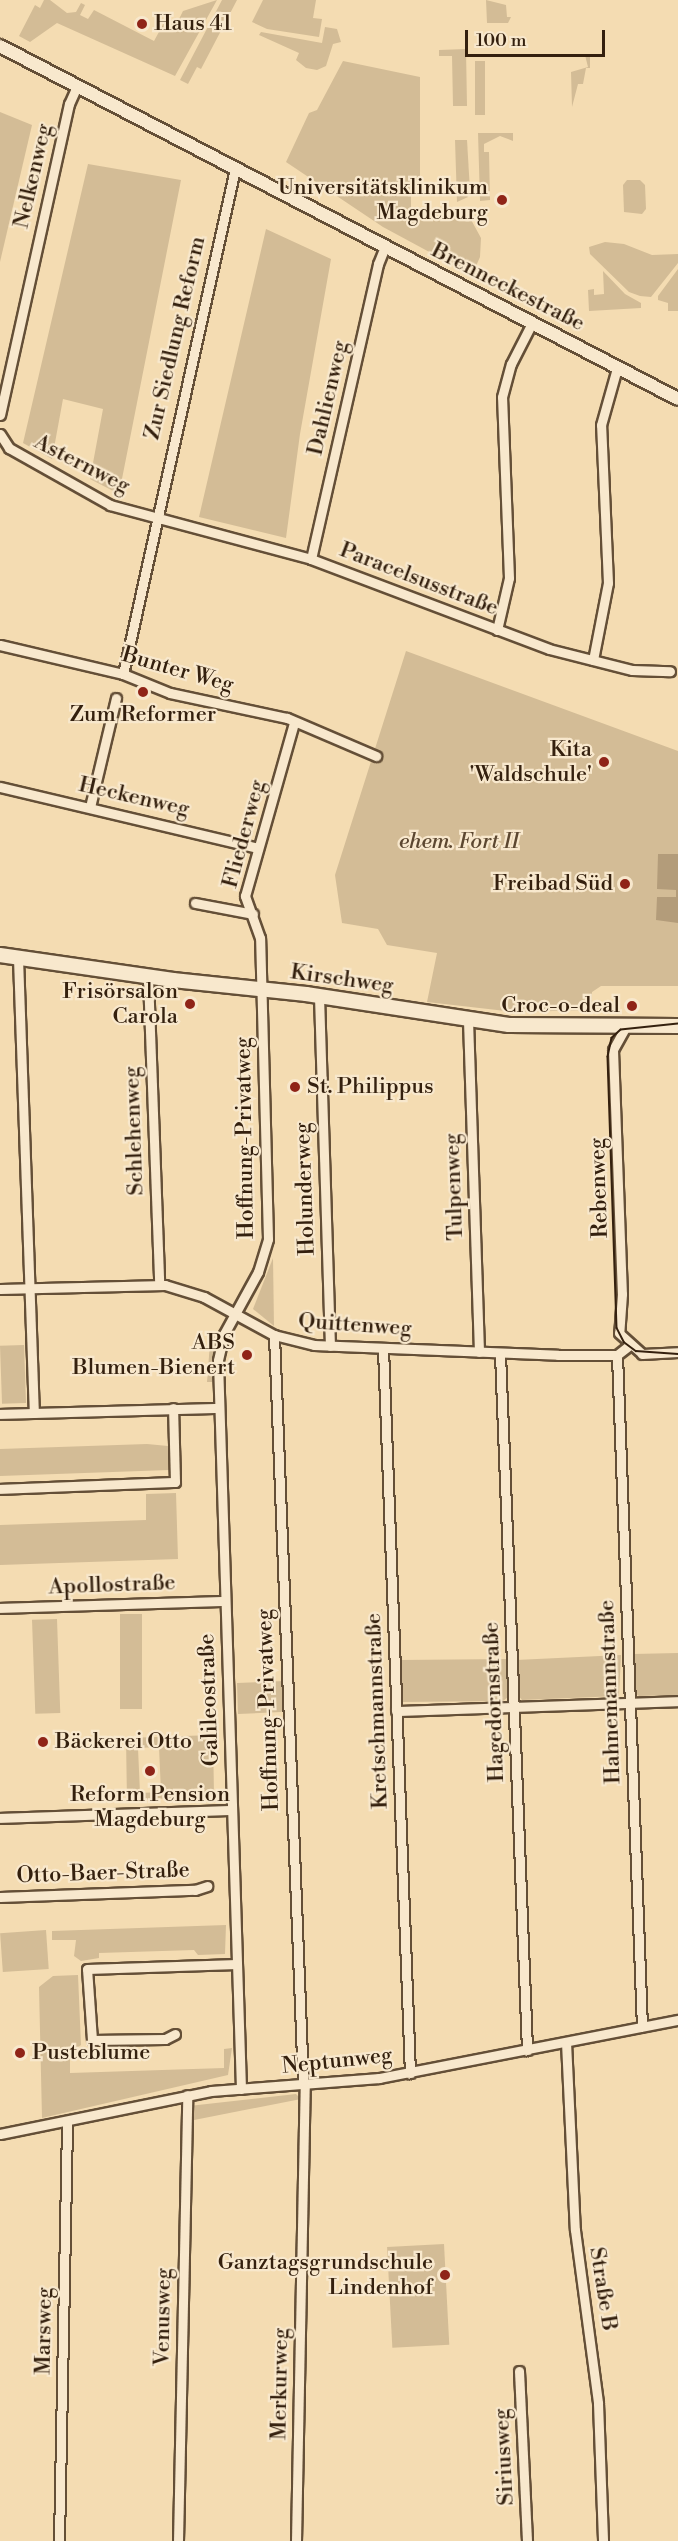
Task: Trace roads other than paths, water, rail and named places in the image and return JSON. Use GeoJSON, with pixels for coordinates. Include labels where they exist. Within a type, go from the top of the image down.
{"type":"FeatureCollection","features":[{"type":"Feature","properties":{"kind":"main road","name":"Kirschweg"},"geometry":{"type":"LineString","coordinates":[[0,955],[148,977],[319,996],[468,1020],[531,1026],[625,1028],[678,1026]]}},
{"type":"Feature","properties":{"kind":"street","name":"Brenneckestraße"},"geometry":{"type":"LineString","coordinates":[[0,46],[678,399]]}},
{"type":"Feature","properties":{"kind":"street","name":"Nelkenweg"},"geometry":{"type":"LineString","coordinates":[[0,415],[66,118],[77,86]]}},
{"type":"Feature","properties":{"kind":"street","name":"Zur Siedlung Reform"},"geometry":{"type":"LineString","coordinates":[[123,674],[155,516],[236,169]]}},
{"type":"Feature","properties":{"kind":"street","name":"Dahlienweg"},"geometry":{"type":"LineString","coordinates":[[311,559],[378,264],[385,247]]}},
{"type":"Feature","properties":{"kind":"street"},"geometry":{"type":"LineString","coordinates":[[497,630],[508,578],[502,397],[511,364],[532,323]]}},
{"type":"Feature","properties":{"kind":"street"},"geometry":{"type":"LineString","coordinates":[[593,660],[608,583],[602,425],[617,368]]}},
{"type":"Feature","properties":{"kind":"street","name":"Asternweg"},"geometry":{"type":"LineString","coordinates":[[0,434],[9,448],[108,504],[155,516]]}},
{"type":"Feature","properties":{"kind":"street","name":"Paracelsusstraße"},"geometry":{"type":"LineString","coordinates":[[155,516],[311,559],[497,630],[593,660],[632,670],[670,671]]}},
{"type":"Feature","properties":{"kind":"street","name":"Bunter Weg"},"geometry":{"type":"LineString","coordinates":[[0,645],[123,674],[170,693],[294,723],[376,756]]}},
{"type":"Feature","properties":{"kind":"street"},"geometry":{"type":"LineString","coordinates":[[90,807],[117,698]]}},
{"type":"Feature","properties":{"kind":"street","name":"Fliederweg"},"geometry":{"type":"LineString","coordinates":[[262,989],[260,933],[245,896],[294,723]]}},
{"type":"Feature","properties":{"kind":"street","name":"Heckenweg"},"geometry":{"type":"LineString","coordinates":[[0,787],[258,848]]}},
{"type":"Feature","properties":{"kind":"street"},"geometry":{"type":"LineString","coordinates":[[195,903],[253,914]]}},
{"type":"Feature","properties":{"kind":"street"},"geometry":{"type":"LineString","coordinates":[[18,958],[34,1413]]}},
{"type":"Feature","properties":{"kind":"street","name":"Schlehenweg"},"geometry":{"type":"LineString","coordinates":[[148,977],[159,1284]]}},
{"type":"Feature","properties":{"kind":"street","name":"Hoffnung-Privatweg"},"geometry":{"type":"LineString","coordinates":[[235,1314],[261,1265],[269,1233],[262,989]]}},
{"type":"Feature","properties":{"kind":"street","name":"Holunderweg"},"geometry":{"type":"LineString","coordinates":[[319,996],[330,1346]]}},
{"type":"Feature","properties":{"kind":"street","name":"Tulpenweg"},"geometry":{"type":"LineString","coordinates":[[468,1020],[479,1352]]}},
{"type":"Feature","properties":{"kind":"street","name":"Rebenweg"},"geometry":{"type":"LineString","coordinates":[[625,1028],[614,1050],[622,1294],[619,1333],[630,1345]]}},
{"type":"Feature","properties":{"kind":"street","name":"Quittenweg"},"geometry":{"type":"LineString","coordinates":[[0,1289],[159,1284],[197,1294],[274,1335],[330,1346],[617,1355]]}},
{"type":"Feature","properties":{"kind":"street","name":"Galileostraße"},"geometry":{"type":"LineString","coordinates":[[235,1314],[218,1354],[241,2089]]}},
{"type":"Feature","properties":{"kind":"street","name":"Hoffnung-Privatweg"},"geometry":{"type":"LineString","coordinates":[[274,1335],[304,2084]]}},
{"type":"Feature","properties":{"kind":"street"},"geometry":{"type":"LineString","coordinates":[[617,1355],[630,1345],[642,1354],[678,1352]]}},
{"type":"Feature","properties":{"kind":"street","name":"Kretschmannstraße"},"geometry":{"type":"LineString","coordinates":[[383,1348],[410,2073]]}},
{"type":"Feature","properties":{"kind":"street","name":"Hagedornstraße"},"geometry":{"type":"LineString","coordinates":[[500,1353],[527,2050]]}},
{"type":"Feature","properties":{"kind":"street","name":"Hahnemannstraße"},"geometry":{"type":"LineString","coordinates":[[617,1355],[642,2027]]}},
{"type":"Feature","properties":{"kind":"street"},"geometry":{"type":"LineString","coordinates":[[0,1414],[219,1407]]}},
{"type":"Feature","properties":{"kind":"street"},"geometry":{"type":"LineString","coordinates":[[0,1489],[175,1482],[173,1408]]}},
{"type":"Feature","properties":{"kind":"street","name":"Apollostraße"},"geometry":{"type":"LineString","coordinates":[[0,1608],[225,1601]]}},
{"type":"Feature","properties":{"kind":"street"},"geometry":{"type":"LineString","coordinates":[[396,1711],[678,1701]]}},
{"type":"Feature","properties":{"kind":"street"},"geometry":{"type":"LineString","coordinates":[[0,1818],[232,1810]]}},
{"type":"Feature","properties":{"kind":"street","name":"Otto-Baer-Straße"},"geometry":{"type":"LineString","coordinates":[[0,1897],[195,1890],[207,1886]]}},
{"type":"Feature","properties":{"kind":"street"},"geometry":{"type":"LineString","coordinates":[[175,2034],[165,2039],[92,2040],[87,1969],[237,1964]]}},
{"type":"Feature","properties":{"kind":"street","name":"Neptunweg"},"geometry":{"type":"LineString","coordinates":[[0,2134],[187,2095],[410,2073],[678,2020]]}},
{"type":"Feature","properties":{"kind":"street","name":"Straße B"},"geometry":{"type":"LineString","coordinates":[[566,2042],[575,2230],[597,2385],[603,2541]]}},
{"type":"Feature","properties":{"kind":"street","name":"Merkurweg"},"geometry":{"type":"LineString","coordinates":[[296,2541],[304,2084]]}},
{"type":"Feature","properties":{"kind":"street","name":"Venusweg"},"geometry":{"type":"LineString","coordinates":[[178,2541],[187,2095]]}},
{"type":"Feature","properties":{"kind":"street","name":"Marsweg"},"geometry":{"type":"LineString","coordinates":[[59,2541],[67,2121]]}},
{"type":"Feature","properties":{"kind":"street","name":"Siriusweg"},"geometry":{"type":"LineString","coordinates":[[519,2371],[527,2541]]}},
{"type":"Feature","properties":{"kind":"tram line"},"geometry":{"type":"LineString","coordinates":[[678,1024],[621,1030],[612,1038],[608,1057],[617,1328],[624,1342],[636,1351],[678,1354]]}},
{"type":"Feature","properties":{"kind":"place","name":"Haus 41"},"geometry":{"type":"Point","coordinates":[142,24]}},
{"type":"Feature","properties":{"kind":"place","name":"Universitätsklinikum Magdeburg"},"geometry":{"type":"Point","coordinates":[502,200]}},
{"type":"Feature","properties":{"kind":"place","name":"Zum Reformer"},"geometry":{"type":"Point","coordinates":[143,692]}},
{"type":"Feature","properties":{"kind":"place","name":"Kita 'Waldschule'"},"geometry":{"type":"Point","coordinates":[604,762]}},
{"type":"Feature","properties":{"kind":"place","name":"Freibad Süd"},"geometry":{"type":"Point","coordinates":[625,884]}},
{"type":"Feature","properties":{"kind":"place","name":"Frisörsalon Carola"},"geometry":{"type":"Point","coordinates":[190,1004]}},
{"type":"Feature","properties":{"kind":"place","name":"Croc-o-deal"},"geometry":{"type":"Point","coordinates":[632,1006]}},
{"type":"Feature","properties":{"kind":"place","name":"St. Philippus"},"geometry":{"type":"Point","coordinates":[295,1087]}},
{"type":"Feature","properties":{"kind":"place","name":"ABS Blumen-Bienert"},"geometry":{"type":"Point","coordinates":[247,1355]}},
{"type":"Feature","properties":{"kind":"place","name":"Bäckerei Otto"},"geometry":{"type":"Point","coordinates":[43,1742]}},
{"type":"Feature","properties":{"kind":"place","name":"Reform Pension Magdeburg"},"geometry":{"type":"Point","coordinates":[150,1771]}},
{"type":"Feature","properties":{"kind":"place","name":"Pusteblume"},"geometry":{"type":"Point","coordinates":[20,2053]}},
{"type":"Feature","properties":{"kind":"place","name":"Ganztagsgrundschule Lindenhof"},"geometry":{"type":"Point","coordinates":[445,2275]}},
{"type":"Feature","properties":{"kind":"park label","name":"ehem. Fort II"},"geometry":{"type":"Point","coordinates":[459,842]}}]}
